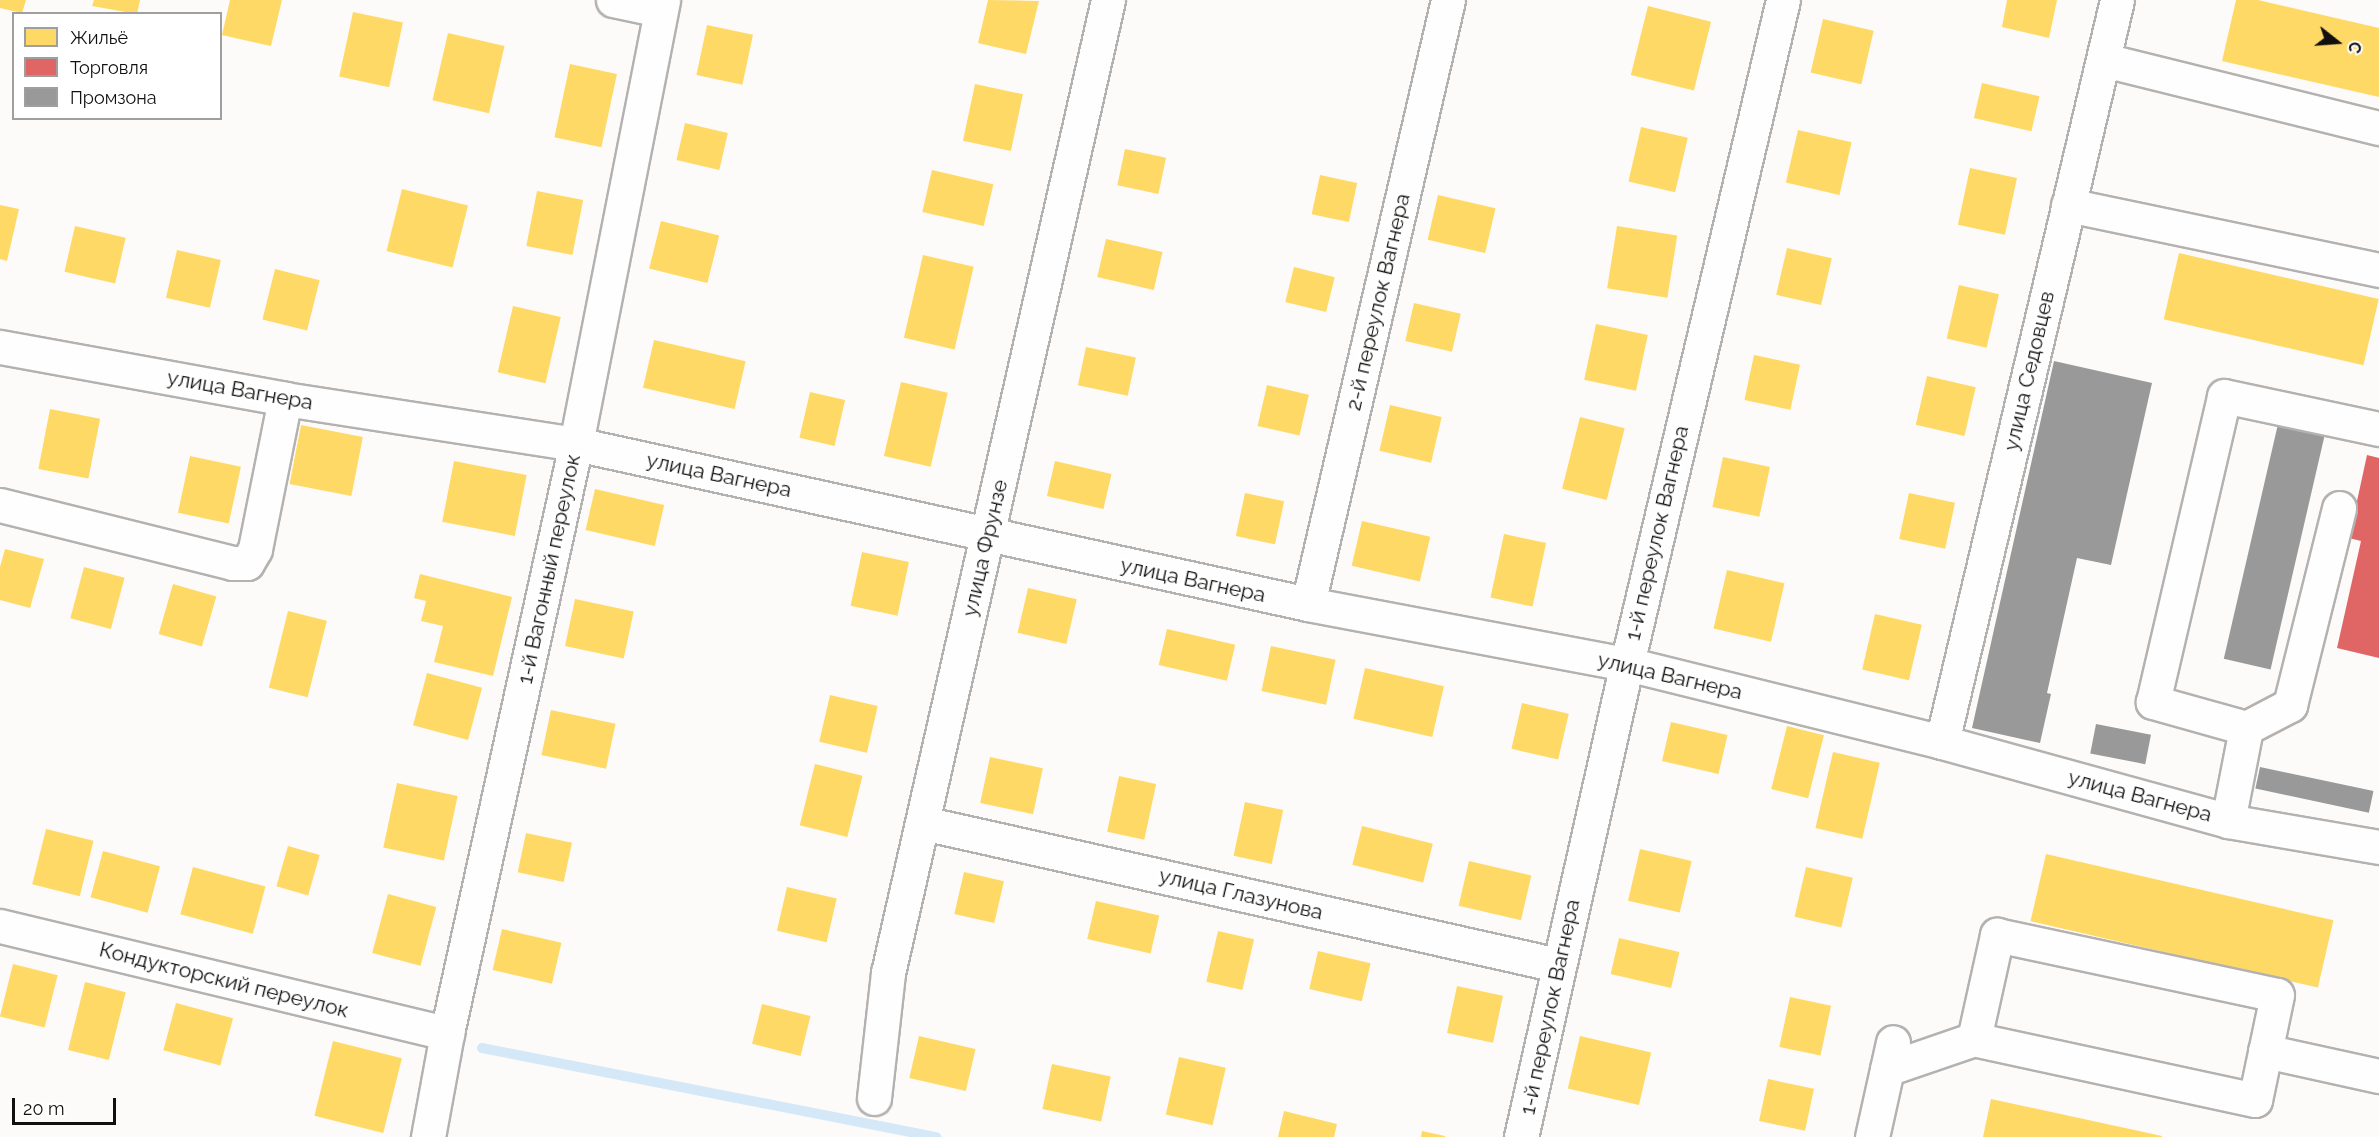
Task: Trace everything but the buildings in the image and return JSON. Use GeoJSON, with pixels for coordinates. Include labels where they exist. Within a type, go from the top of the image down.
{"type":"FeatureCollection","features":[{"type":"Feature","properties":{"kind":"street"},"geometry":{"type":"LineString","coordinates":[[613,0],[662,5]]}},
{"type":"Feature","properties":{"kind":"street","name":"улица Фрунзе"},"geometry":{"type":"LineString","coordinates":[[874,1098],[888,973],[1108,0]]}},
{"type":"Feature","properties":{"kind":"street","name":"2-й переулок Вагнера"},"geometry":{"type":"LineString","coordinates":[[1308,604],[1448,0]]}},
{"type":"Feature","properties":{"kind":"street","name":"1-й переулок Вагнера"},"geometry":{"type":"LineString","coordinates":[[1521,1137],[1627,664],[1783,0]]}},
{"type":"Feature","properties":{"kind":"street","name":"улица Седовцев"},"geometry":{"type":"LineString","coordinates":[[1942,742],[2117,0]]}},
{"type":"Feature","properties":{"kind":"street","name":"1-й Вагонный переулок"},"geometry":{"type":"LineString","coordinates":[[428,1137],[447,1034],[576,444],[662,5]]}},
{"type":"Feature","properties":{"kind":"street"},"geometry":{"type":"LineString","coordinates":[[2104,60],[2379,128]]}},
{"type":"Feature","properties":{"kind":"street"},"geometry":{"type":"LineString","coordinates":[[2068,205],[2379,270]]}},
{"type":"Feature","properties":{"kind":"street","name":"улица Вагнера"},"geometry":{"type":"LineString","coordinates":[[0,347],[285,399],[576,444],[1308,604],[1627,664],[1942,742],[2228,820],[2379,847]]}},
{"type":"Feature","properties":{"kind":"street"},"geometry":{"type":"LineString","coordinates":[[2338,508],[2290,705],[2246,728],[2153,702],[2224,396],[2379,429]]}},
{"type":"Feature","properties":{"kind":"street"},"geometry":{"type":"LineString","coordinates":[[0,505],[232,563],[247,563],[255,549],[285,399]]}},
{"type":"Feature","properties":{"kind":"street"},"geometry":{"type":"LineString","coordinates":[[2228,820],[2246,728]]}},
{"type":"Feature","properties":{"kind":"street","name":"улица Глазунова"},"geometry":{"type":"LineString","coordinates":[[923,823],[1558,965]]}},
{"type":"Feature","properties":{"kind":"street","name":"Кондукторский переулок"},"geometry":{"type":"LineString","coordinates":[[0,926],[447,1034]]}},
{"type":"Feature","properties":{"kind":"street"},"geometry":{"type":"LineString","coordinates":[[1872,1137],[1890,1055],[1974,1039],[2255,1100],[2277,995],[1997,935],[1974,1039]]}},
{"type":"Feature","properties":{"kind":"street"},"geometry":{"type":"LineString","coordinates":[[2265,1051],[2379,1076]]}},
{"type":"Feature","properties":{"kind":"waterway"},"geometry":{"type":"LineString","coordinates":[[482,1048],[936,1137]]}}]}
